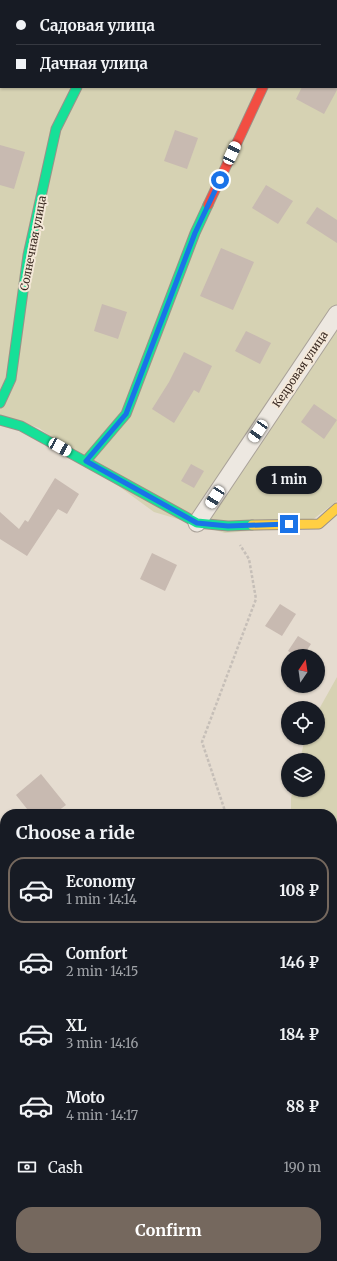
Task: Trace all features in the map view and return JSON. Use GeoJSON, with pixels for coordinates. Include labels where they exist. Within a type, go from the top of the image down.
{"type":"FeatureCollection","features":[{"type":"Feature","properties":{"kind":"street","name":"Солнечная улица"},"geometry":{"type":"LineString","coordinates":[[0,403],[11,379],[28,255],[56,129],[76,88]]}},
{"type":"Feature","properties":{"kind":"street"},"geometry":{"type":"LineString","coordinates":[[86,461],[126,414],[195,233],[263,88]]}},
{"type":"Feature","properties":{"kind":"street","name":"Кедровая улица"},"geometry":{"type":"LineString","coordinates":[[197,523],[337,314]]}},
{"type":"Feature","properties":{"kind":"street"},"geometry":{"type":"LineString","coordinates":[[0,420],[21,426],[197,523],[228,526],[319,524],[337,508]]}},
{"type":"Feature","properties":{"kind":"path"},"geometry":{"type":"LineString","coordinates":[[224,809],[202,742],[256,599],[249,559],[228,526]]}},
{"type":"Feature","properties":{"kind":"shaded area"},"geometry":{"type":"Polygon","coordinates":[[[0,88],[337,88],[337,501],[303,527],[225,533],[154,512],[39,428],[0,415],[0,88]]]}},
{"type":"Feature","properties":{"kind":"shaded area"},"geometry":{"type":"Polygon","coordinates":[[[337,677],[337,809],[291,809],[291,797],[325,797],[325,753],[302,753],[303,745],[325,745],[325,701],[324,701],[337,677]]]}},
{"type":"Feature","properties":{"kind":"building"},"geometry":{"type":"Polygon","coordinates":[[[302,88],[337,88],[324,114],[296,99],[302,88]]]}},
{"type":"Feature","properties":{"kind":"building"},"geometry":{"type":"Polygon","coordinates":[[[175,130],[198,138],[187,169],[164,161],[175,130]]]}},
{"type":"Feature","properties":{"kind":"building"},"geometry":{"type":"Polygon","coordinates":[[[0,145],[25,152],[14,189],[0,185],[0,145]]]}},
{"type":"Feature","properties":{"kind":"building"},"geometry":{"type":"Polygon","coordinates":[[[266,185],[293,201],[278,224],[252,208],[266,185]]]}},
{"type":"Feature","properties":{"kind":"building"},"geometry":{"type":"Polygon","coordinates":[[[317,207],[337,220],[337,243],[306,223],[317,207]]]}},
{"type":"Feature","properties":{"kind":"building"},"geometry":{"type":"Polygon","coordinates":[[[221,248],[254,262],[233,310],[200,296],[221,248]]]}},
{"type":"Feature","properties":{"kind":"building"},"geometry":{"type":"Polygon","coordinates":[[[102,304],[127,312],[118,339],[94,331],[102,304]]]}},
{"type":"Feature","properties":{"kind":"building"},"geometry":{"type":"Polygon","coordinates":[[[246,331],[271,343],[260,364],[235,351],[246,331]]]}},
{"type":"Feature","properties":{"kind":"building"},"geometry":{"type":"Polygon","coordinates":[[[184,352],[212,366],[199,393],[194,390],[174,423],[152,409],[169,382],[184,352]]]}},
{"type":"Feature","properties":{"kind":"building"},"geometry":{"type":"Polygon","coordinates":[[[314,404],[337,420],[324,439],[301,422],[314,404]]]}},
{"type":"Feature","properties":{"kind":"building"},"geometry":{"type":"Polygon","coordinates":[[[191,464],[204,471],[194,488],[181,481],[191,464]]]}},
{"type":"Feature","properties":{"kind":"building"},"geometry":{"type":"Polygon","coordinates":[[[55,478],[79,494],[67,514],[58,509],[27,556],[0,539],[0,512],[19,529],[25,520],[28,522],[55,478]]]}},
{"type":"Feature","properties":{"kind":"building"},"geometry":{"type":"Polygon","coordinates":[[[152,553],[177,565],[165,591],[140,579],[152,553]]]}},
{"type":"Feature","properties":{"kind":"building"},"geometry":{"type":"Polygon","coordinates":[[[280,604],[296,614],[282,636],[265,626],[280,604]]]}},
{"type":"Feature","properties":{"kind":"building"},"geometry":{"type":"Polygon","coordinates":[[[298,636],[311,644],[308,649],[289,649],[298,636]]]}},
{"type":"Feature","properties":{"kind":"building"},"geometry":{"type":"Polygon","coordinates":[[[41,774],[66,805],[61,809],[27,809],[16,795],[41,774]]]}},
{"type":"Feature","properties":{"kind":"traffic: fast"},"geometry":{"type":"LineString","coordinates":[[0,403],[11,379],[28,255],[56,129],[76,88]]}},
{"type":"Feature","properties":{"kind":"traffic: fast"},"geometry":{"type":"LineString","coordinates":[[86,461],[126,414],[195,233],[208,205]]}},
{"type":"Feature","properties":{"kind":"traffic: fast"},"geometry":{"type":"LineString","coordinates":[[0,420],[21,426],[197,523],[228,526],[252,525]]}},
{"type":"Feature","properties":{"kind":"traffic: slow"},"geometry":{"type":"LineString","coordinates":[[252,525],[319,524],[337,508]]}},
{"type":"Feature","properties":{"kind":"traffic: jam"},"geometry":{"type":"LineString","coordinates":[[208,205],[263,88]]}},
{"type":"Feature","properties":{"kind":"route"},"geometry":{"type":"LineString","coordinates":[[220,180],[195,233],[126,414],[86,461],[197,523],[228,526],[289,524]]}}]}
